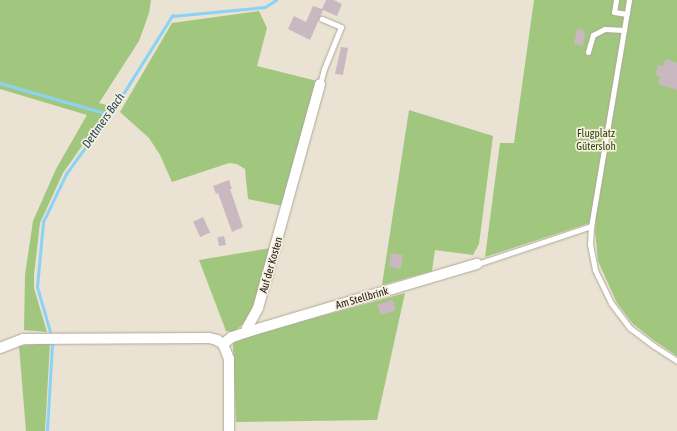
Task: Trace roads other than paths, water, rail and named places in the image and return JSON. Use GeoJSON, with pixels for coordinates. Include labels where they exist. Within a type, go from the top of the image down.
{"type":"FeatureCollection","features":[{"type":"Feature","properties":{"kind":"street","name":"Auf der Kosten"},"geometry":{"type":"LineString","coordinates":[[247,332],[247,328],[261,300],[320,84]]}},
{"type":"Feature","properties":{"kind":"street","name":"Am Stellbrink"},"geometry":{"type":"LineString","coordinates":[[247,332],[477,264]]}},
{"type":"Feature","properties":{"kind":"street"},"geometry":{"type":"LineString","coordinates":[[223,344],[232,337],[247,332]]}},
{"type":"Feature","properties":{"kind":"street"},"geometry":{"type":"LineString","coordinates":[[0,348],[23,339],[209,338],[223,344],[229,359],[229,431]]}},
{"type":"Feature","properties":{"kind":"lane"},"geometry":{"type":"LineString","coordinates":[[616,0],[614,12],[627,14]]}},
{"type":"Feature","properties":{"kind":"lane"},"geometry":{"type":"LineString","coordinates":[[629,0],[591,226],[590,244],[595,270],[611,304],[630,328],[677,361]]}},
{"type":"Feature","properties":{"kind":"lane"},"geometry":{"type":"LineString","coordinates":[[320,84],[324,69],[341,27],[322,19]]}},
{"type":"Feature","properties":{"kind":"lane"},"geometry":{"type":"LineString","coordinates":[[588,52],[593,35],[605,29],[624,30]]}},
{"type":"Feature","properties":{"kind":"lane"},"geometry":{"type":"LineString","coordinates":[[477,264],[591,226]]}},
{"type":"Feature","properties":{"kind":"waterway","name":"Dettmers Bach"},"geometry":{"type":"LineString","coordinates":[[50,332],[37,287],[43,222],[66,174],[118,102],[172,16],[265,7],[276,0]]}},
{"type":"Feature","properties":{"kind":"waterway"},"geometry":{"type":"LineString","coordinates":[[0,83],[108,114]]}},
{"type":"Feature","properties":{"kind":"waterway","name":"Dettmers Bach"},"geometry":{"type":"LineString","coordinates":[[47,431],[52,344]]}},
{"type":"Feature","properties":{"kind":"park label","name":"Flugplatz Gütersloh"},"geometry":{"type":"Point","coordinates":[596,140]}}]}
